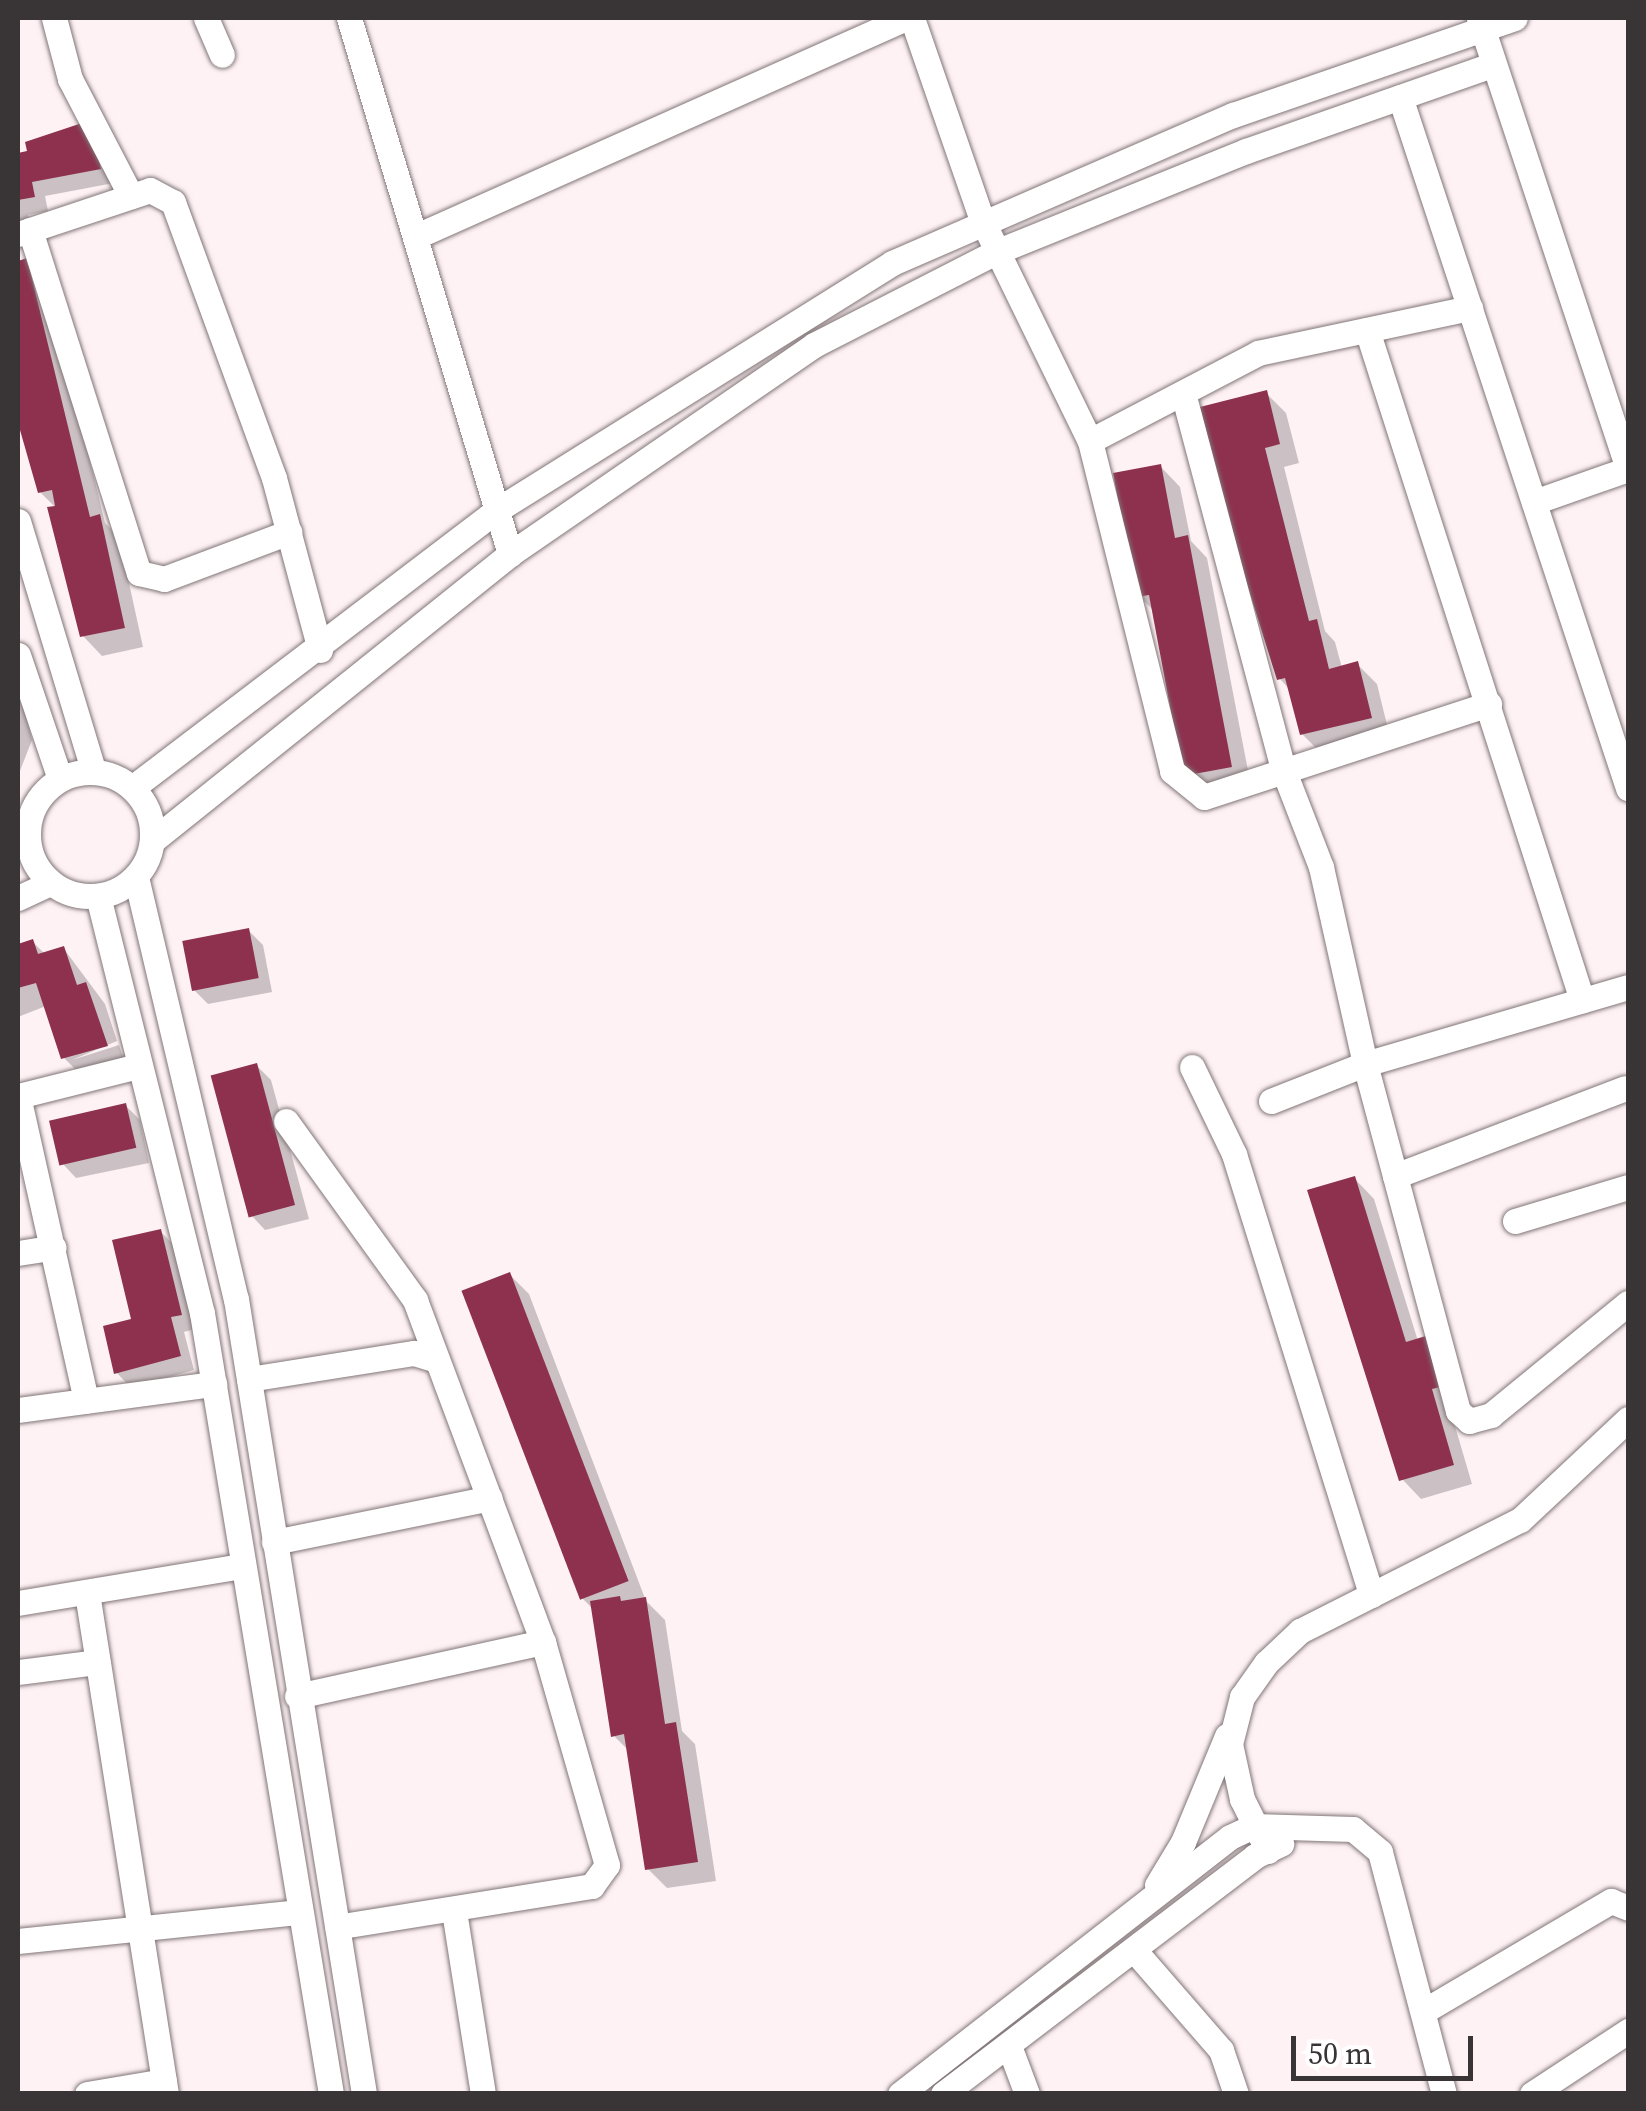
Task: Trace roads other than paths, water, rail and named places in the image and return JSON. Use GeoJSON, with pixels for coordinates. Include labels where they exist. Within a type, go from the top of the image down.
{"type":"FeatureCollection","features":[{"type":"Feature","properties":{"kind":"street"},"geometry":{"type":"LineString","coordinates":[[54,18],[70,79],[131,196]]}},
{"type":"Feature","properties":{"kind":"street"},"geometry":{"type":"LineString","coordinates":[[206,18],[222,55]]}},
{"type":"Feature","properties":{"kind":"street"},"geometry":{"type":"LineString","coordinates":[[350,18],[419,235],[510,554]]}},
{"type":"Feature","properties":{"kind":"street"},"geometry":{"type":"LineString","coordinates":[[419,235],[909,18],[982,220],[1090,442],[1172,772],[1204,797],[1489,704]]}},
{"type":"Feature","properties":{"kind":"street"},"geometry":{"type":"LineString","coordinates":[[132,788],[320,650],[497,510],[808,310],[982,220],[1233,114],[1480,22],[1515,18]]}},
{"type":"Feature","properties":{"kind":"street"},"geometry":{"type":"LineString","coordinates":[[1480,22],[1628,468],[1534,502]]}},
{"type":"Feature","properties":{"kind":"street"},"geometry":{"type":"LineString","coordinates":[[152,841],[510,554],[814,345],[996,252],[1246,151],[1492,65]]}},
{"type":"Feature","properties":{"kind":"street"},"geometry":{"type":"LineString","coordinates":[[1400,97],[1628,788]]}},
{"type":"Feature","properties":{"kind":"street"},"geometry":{"type":"LineString","coordinates":[[1233,114],[1246,151]]}},
{"type":"Feature","properties":{"kind":"street"},"geometry":{"type":"LineString","coordinates":[[289,532],[164,579],[139,573],[24,232],[131,196],[158,191],[173,202],[289,532],[320,650]]}},
{"type":"Feature","properties":{"kind":"street"},"geometry":{"type":"LineString","coordinates":[[1090,442],[1258,353],[1470,308]]}},
{"type":"Feature","properties":{"kind":"street"},"geometry":{"type":"LineString","coordinates":[[1367,330],[1582,1000]]}},
{"type":"Feature","properties":{"kind":"street"},"geometry":{"type":"LineString","coordinates":[[1183,392],[1283,769],[1321,867],[1365,1064],[1458,1410],[1469,1420],[1491,1416],[1628,1303]]}},
{"type":"Feature","properties":{"kind":"street"},"geometry":{"type":"LineString","coordinates":[[18,521],[94,772]]}},
{"type":"Feature","properties":{"kind":"street"},"geometry":{"type":"LineString","coordinates":[[18,656],[60,779]]}},
{"type":"Feature","properties":{"kind":"street"},"geometry":{"type":"LineString","coordinates":[[136,877],[98,896],[50,883],[22,842],[35,805],[60,779],[94,772],[132,788],[151,822],[152,841],[136,877],[218,1214],[249,1379],[364,2094]]}},
{"type":"Feature","properties":{"kind":"street"},"geometry":{"type":"LineString","coordinates":[[18,898],[50,883]]}},
{"type":"Feature","properties":{"kind":"street"},"geometry":{"type":"LineString","coordinates":[[98,896],[138,1066],[178,1209],[214,1384],[332,2094]]}},
{"type":"Feature","properties":{"kind":"street"},"geometry":{"type":"LineString","coordinates":[[1271,1101],[1365,1064],[1628,987]]}},
{"type":"Feature","properties":{"kind":"street"},"geometry":{"type":"LineString","coordinates":[[86,1400],[18,1096],[138,1066]]}},
{"type":"Feature","properties":{"kind":"street"},"geometry":{"type":"LineString","coordinates":[[1192,1067],[1234,1154],[1372,1596]]}},
{"type":"Feature","properties":{"kind":"street"},"geometry":{"type":"LineString","coordinates":[[1395,1176],[1624,1088]]}},
{"type":"Feature","properties":{"kind":"street"},"geometry":{"type":"LineString","coordinates":[[286,1121],[415,1300],[543,1642],[606,1874],[592,1886],[454,1912],[337,1927]]}},
{"type":"Feature","properties":{"kind":"street"},"geometry":{"type":"LineString","coordinates":[[1515,1221],[1628,1187]]}},
{"type":"Feature","properties":{"kind":"street"},"geometry":{"type":"LineString","coordinates":[[18,1253],[54,1248]]}},
{"type":"Feature","properties":{"kind":"street"},"geometry":{"type":"LineString","coordinates":[[249,1379],[414,1353],[437,1360]]}},
{"type":"Feature","properties":{"kind":"street"},"geometry":{"type":"LineString","coordinates":[[18,1410],[214,1384]]}},
{"type":"Feature","properties":{"kind":"street"},"geometry":{"type":"LineString","coordinates":[[1148,1900],[1183,1842],[1233,1722],[1258,1674],[1300,1632],[1520,1520],[1628,1420]]}},
{"type":"Feature","properties":{"kind":"street"},"geometry":{"type":"LineString","coordinates":[[274,1542],[490,1498]]}},
{"type":"Feature","properties":{"kind":"street"},"geometry":{"type":"LineString","coordinates":[[18,1603],[242,1566]]}},
{"type":"Feature","properties":{"kind":"street"},"geometry":{"type":"LineString","coordinates":[[87,1593],[165,2087],[88,2094]]}},
{"type":"Feature","properties":{"kind":"street"},"geometry":{"type":"LineString","coordinates":[[297,1696],[543,1642]]}},
{"type":"Feature","properties":{"kind":"street"},"geometry":{"type":"LineString","coordinates":[[18,1672],[97,1662]]}},
{"type":"Feature","properties":{"kind":"street"},"geometry":{"type":"LineString","coordinates":[[1233,1722],[1231,1762],[1254,1826],[1268,1850]]}},
{"type":"Feature","properties":{"kind":"street"},"geometry":{"type":"LineString","coordinates":[[912,2088],[1230,1836],[1254,1826],[1353,1829],[1380,1852],[1444,2094]]}},
{"type":"Feature","properties":{"kind":"street"},"geometry":{"type":"LineString","coordinates":[[943,2094],[1268,1850],[1311,1829]]}},
{"type":"Feature","properties":{"kind":"street"},"geometry":{"type":"LineString","coordinates":[[1424,2011],[1611,1901],[1628,1908]]}},
{"type":"Feature","properties":{"kind":"street"},"geometry":{"type":"LineString","coordinates":[[18,1941],[300,1912]]}},
{"type":"Feature","properties":{"kind":"street"},"geometry":{"type":"LineString","coordinates":[[454,1912],[484,2094]]}},
{"type":"Feature","properties":{"kind":"street"},"geometry":{"type":"LineString","coordinates":[[1134,1950],[1221,2050],[1236,2094]]}},
{"type":"Feature","properties":{"kind":"street"},"geometry":{"type":"LineString","coordinates":[[1532,2094],[1628,2031]]}},
{"type":"Feature","properties":{"kind":"street"},"geometry":{"type":"LineString","coordinates":[[1009,2046],[1027,2094]]}}]}
